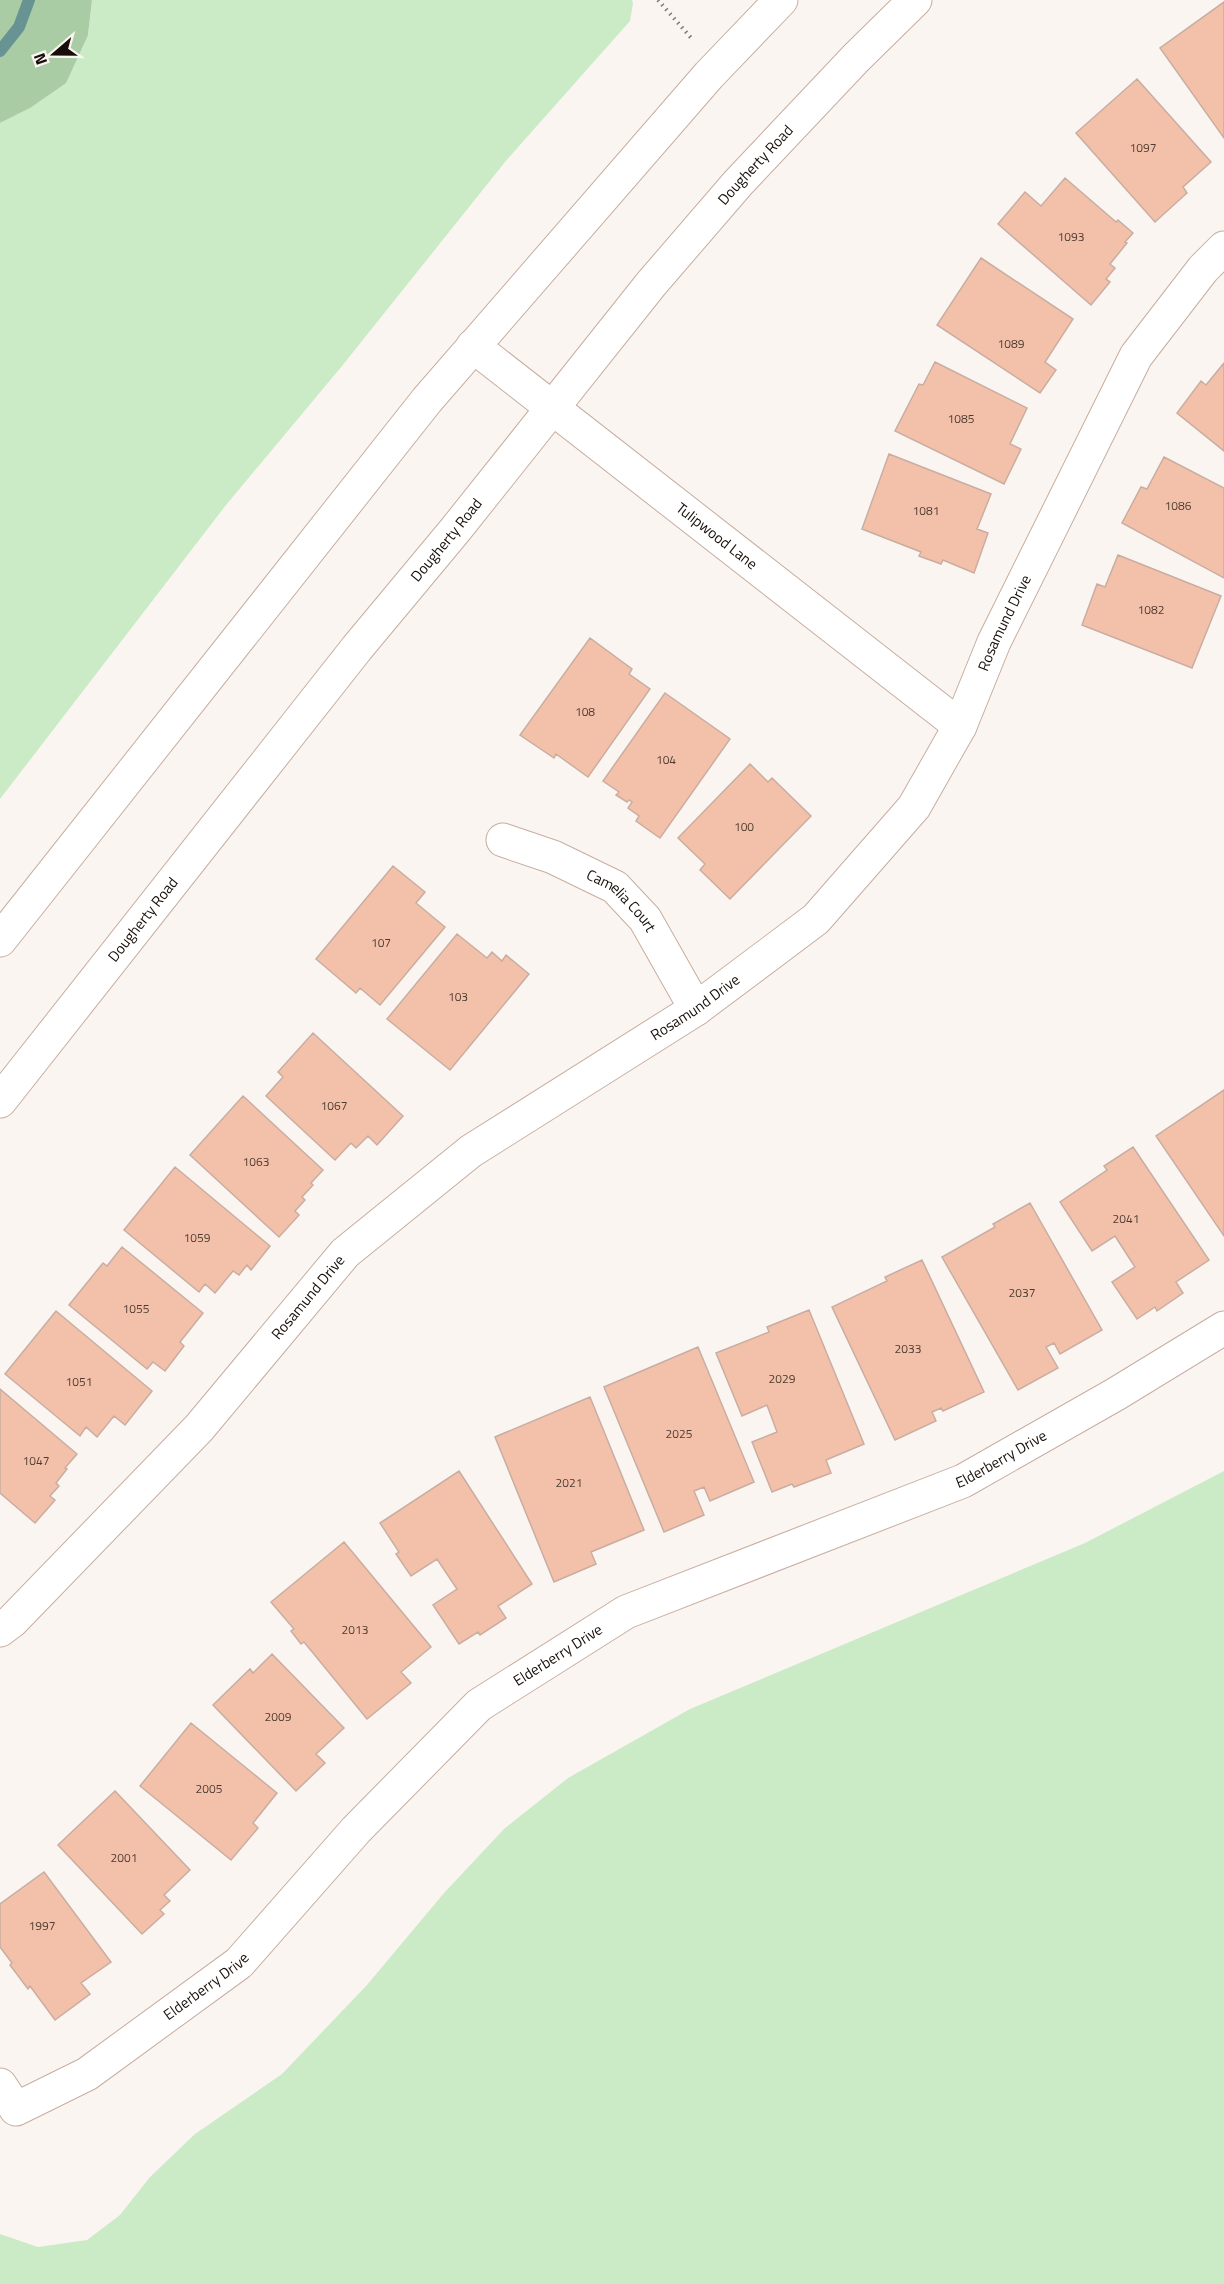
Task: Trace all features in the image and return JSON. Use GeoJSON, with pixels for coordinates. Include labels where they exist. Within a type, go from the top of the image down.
{"type":"FeatureCollection","features":[{"type":"Feature","properties":{"kind":"street"},"geometry":{"type":"LineString","coordinates":[[0,940],[420,409],[717,67],[780,0]]}},
{"type":"Feature","properties":{"kind":"street","name":"Dougherty Road"},"geometry":{"type":"LineString","coordinates":[[0,1101],[357,648],[456,529],[651,284],[738,183],[856,58],[915,0]]}},
{"type":"Feature","properties":{"kind":"street","name":"Rosamund Drive"},"geometry":{"type":"LineString","coordinates":[[0,1630],[12,1621],[199,1428],[345,1254],[471,1151],[696,1010],[816,919],[914,807],[960,726],[994,642],[1136,356],[1203,268],[1224,248]]}},
{"type":"Feature","properties":{"kind":"street","name":"Tulipwood Lane"},"geometry":{"type":"LineString","coordinates":[[473,346],[960,726]]}},
{"type":"Feature","properties":{"kind":"street","name":"Camelia Court"},"geometry":{"type":"LineString","coordinates":[[503,840],[554,857],[615,887],[645,919],[696,1010]]}},
{"type":"Feature","properties":{"kind":"street","name":"Elderberry Drive"},"geometry":{"type":"LineString","coordinates":[[0,2085],[16,2109],[87,2074],[239,1963],[356,1830],[479,1705],[626,1612],[963,1480],[1116,1394],[1224,1328]]}},
{"type":"Feature","properties":{"kind":"path"},"geometry":{"type":"LineString","coordinates":[[658,0],[717,67]]}},
{"type":"Feature","properties":{"kind":"green space"},"geometry":{"type":"Polygon","coordinates":[[[0,0],[92,0],[88,35],[66,83],[30,108],[0,123],[0,0]]]}},
{"type":"Feature","properties":{"kind":"green space"},"geometry":{"type":"Polygon","coordinates":[[[92,0],[632,0],[633,3],[630,21],[505,162],[342,366],[226,505],[0,799],[0,123],[30,108],[88,35],[92,0]]]}},
{"type":"Feature","properties":{"kind":"green space"},"geometry":{"type":"Polygon","coordinates":[[[1224,1471],[1224,2284],[0,2284],[0,2234],[38,2247],[87,2240],[120,2215],[150,2177],[195,2134],[282,2074],[367,1985],[444,1893],[504,1829],[568,1778],[690,1709],[1085,1543],[1224,1471]]]}},
{"type":"Feature","properties":{"kind":"building"},"geometry":{"type":"Polygon","coordinates":[[[1224,2],[1224,138],[1160,48],[1224,2]]]}},
{"type":"Feature","properties":{"kind":"building"},"geometry":{"type":"Polygon","coordinates":[[[1137,79],[1211,162],[1183,187],[1187,193],[1155,222],[1076,133],[1137,79]]]}},
{"type":"Feature","properties":{"kind":"building"},"geometry":{"type":"Polygon","coordinates":[[[1065,178],[1116,222],[1118,220],[1133,233],[1110,264],[1115,268],[1106,279],[1110,282],[1091,305],[998,224],[1025,192],[1041,206],[1065,178]]]}},
{"type":"Feature","properties":{"kind":"building"},"geometry":{"type":"Polygon","coordinates":[[[981,258],[1073,319],[1045,362],[1056,370],[1040,393],[937,325],[981,258]]]}},
{"type":"Feature","properties":{"kind":"building"},"geometry":{"type":"Polygon","coordinates":[[[935,362],[1027,408],[1010,444],[1021,449],[1004,484],[895,431],[919,384],[923,385],[935,362]]]}},
{"type":"Feature","properties":{"kind":"building"},"geometry":{"type":"Polygon","coordinates":[[[1224,363],[1224,451],[1177,413],[1201,381],[1206,385],[1224,363]]]}},
{"type":"Feature","properties":{"kind":"building"},"geometry":{"type":"Polygon","coordinates":[[[889,454],[991,494],[977,529],[988,533],[974,573],[943,560],[941,564],[919,556],[921,552],[862,529],[889,454]]]}},
{"type":"Feature","properties":{"kind":"building"},"geometry":{"type":"Polygon","coordinates":[[[1164,457],[1224,488],[1224,578],[1122,523],[1141,487],[1147,489],[1164,457]]]}},
{"type":"Feature","properties":{"kind":"building"},"geometry":{"type":"Polygon","coordinates":[[[1118,555],[1221,596],[1192,668],[1082,625],[1097,584],[1105,587],[1118,555]]]}},
{"type":"Feature","properties":{"kind":"building"},"geometry":{"type":"Polygon","coordinates":[[[590,638],[632,669],[629,674],[650,689],[588,777],[556,754],[554,758],[520,735],[590,638]]]}},
{"type":"Feature","properties":{"kind":"building"},"geometry":{"type":"Polygon","coordinates":[[[665,693],[730,739],[660,838],[636,821],[639,816],[628,808],[632,802],[629,800],[627,802],[616,795],[619,792],[603,781],[665,693]]]}},
{"type":"Feature","properties":{"kind":"building"},"geometry":{"type":"Polygon","coordinates":[[[750,764],[768,782],[772,778],[811,816],[730,899],[700,870],[705,864],[678,838],[750,764]]]}},
{"type":"Feature","properties":{"kind":"building"},"geometry":{"type":"Polygon","coordinates":[[[393,866],[425,892],[416,903],[445,927],[380,1005],[360,988],[356,993],[316,959],[393,866]]]}},
{"type":"Feature","properties":{"kind":"building"},"geometry":{"type":"Polygon","coordinates":[[[457,934],[487,958],[492,952],[502,961],[506,955],[529,974],[450,1070],[387,1019],[457,934]]]}},
{"type":"Feature","properties":{"kind":"building"},"geometry":{"type":"Polygon","coordinates":[[[313,1033],[403,1116],[377,1145],[368,1136],[356,1148],[351,1143],[335,1160],[266,1096],[283,1077],[278,1072],[313,1033]]]}},
{"type":"Feature","properties":{"kind":"building"},"geometry":{"type":"Polygon","coordinates":[[[1224,1090],[1224,1236],[1156,1136],[1224,1090]]]}},
{"type":"Feature","properties":{"kind":"building"},"geometry":{"type":"Polygon","coordinates":[[[243,1096],[323,1170],[302,1197],[305,1200],[295,1211],[299,1215],[279,1237],[190,1155],[243,1096]]]}},
{"type":"Feature","properties":{"kind":"building"},"geometry":{"type":"Polygon","coordinates":[[[1133,1147],[1209,1260],[1176,1282],[1183,1293],[1157,1311],[1155,1307],[1137,1319],[1112,1282],[1135,1267],[1115,1236],[1092,1251],[1060,1202],[1107,1170],[1104,1166],[1133,1147]]]}},
{"type":"Feature","properties":{"kind":"building"},"geometry":{"type":"Polygon","coordinates":[[[175,1167],[270,1246],[251,1270],[247,1265],[239,1275],[233,1271],[215,1293],[205,1284],[199,1292],[124,1230],[175,1167]]]}},
{"type":"Feature","properties":{"kind":"building"},"geometry":{"type":"Polygon","coordinates":[[[1030,1203],[1102,1330],[1060,1354],[1054,1343],[1046,1347],[1058,1368],[1018,1390],[942,1257],[995,1227],[993,1224],[1030,1203]]]}},
{"type":"Feature","properties":{"kind":"building"},"geometry":{"type":"Polygon","coordinates":[[[122,1247],[203,1313],[180,1342],[184,1346],[165,1371],[153,1362],[147,1369],[69,1305],[103,1263],[107,1266],[122,1247]]]}},
{"type":"Feature","properties":{"kind":"building"},"geometry":{"type":"Polygon","coordinates":[[[922,1260],[984,1392],[943,1411],[941,1408],[932,1412],[936,1421],[895,1440],[832,1307],[887,1281],[885,1277],[922,1260]]]}},
{"type":"Feature","properties":{"kind":"building"},"geometry":{"type":"Polygon","coordinates":[[[809,1310],[864,1444],[826,1460],[831,1473],[794,1487],[792,1484],[772,1492],[752,1442],[777,1432],[767,1405],[742,1416],[716,1353],[769,1332],[767,1327],[809,1310]]]}},
{"type":"Feature","properties":{"kind":"building"},"geometry":{"type":"Polygon","coordinates":[[[56,1311],[152,1391],[125,1425],[114,1416],[97,1437],[86,1427],[80,1436],[5,1374],[56,1311]]]}},
{"type":"Feature","properties":{"kind":"building"},"geometry":{"type":"Polygon","coordinates":[[[698,1347],[754,1482],[710,1501],[704,1487],[694,1491],[704,1515],[664,1532],[604,1387],[698,1347]]]}},
{"type":"Feature","properties":{"kind":"building"},"geometry":{"type":"Polygon","coordinates":[[[0,1389],[77,1454],[56,1483],[59,1486],[50,1496],[55,1500],[35,1523],[0,1493],[0,1389]]]}},
{"type":"Feature","properties":{"kind":"building"},"geometry":{"type":"Polygon","coordinates":[[[590,1397],[644,1530],[591,1552],[596,1564],[554,1582],[495,1437],[590,1397]]]}},
{"type":"Feature","properties":{"kind":"building"},"geometry":{"type":"Polygon","coordinates":[[[459,1471],[532,1584],[498,1606],[506,1618],[480,1635],[478,1632],[459,1644],[433,1605],[457,1589],[437,1559],[411,1576],[396,1554],[399,1552],[380,1523],[459,1471]]]}},
{"type":"Feature","properties":{"kind":"building"},"geometry":{"type":"Polygon","coordinates":[[[344,1542],[431,1647],[401,1672],[411,1683],[367,1719],[304,1642],[301,1644],[291,1631],[294,1629],[271,1602],[344,1542]]]}},
{"type":"Feature","properties":{"kind":"building"},"geometry":{"type":"Polygon","coordinates":[[[272,1654],[344,1728],[316,1754],[325,1763],[296,1791],[213,1705],[250,1669],[253,1673],[272,1654]]]}},
{"type":"Feature","properties":{"kind":"building"},"geometry":{"type":"Polygon","coordinates":[[[191,1723],[277,1793],[253,1823],[258,1828],[231,1860],[140,1786],[191,1723]]]}},
{"type":"Feature","properties":{"kind":"building"},"geometry":{"type":"Polygon","coordinates":[[[115,1791],[190,1870],[164,1895],[170,1901],[160,1910],[164,1914],[142,1934],[58,1845],[115,1791]]]}},
{"type":"Feature","properties":{"kind":"building"},"geometry":{"type":"Polygon","coordinates":[[[44,1872],[111,1962],[81,1983],[90,1994],[55,2020],[30,1986],[28,1989],[0,1947],[0,1904],[44,1872]]]}},
{"type":"Feature","properties":{"kind":"waterway"},"geometry":{"type":"LineString","coordinates":[[0,51],[19,27],[29,0]]}}]}
